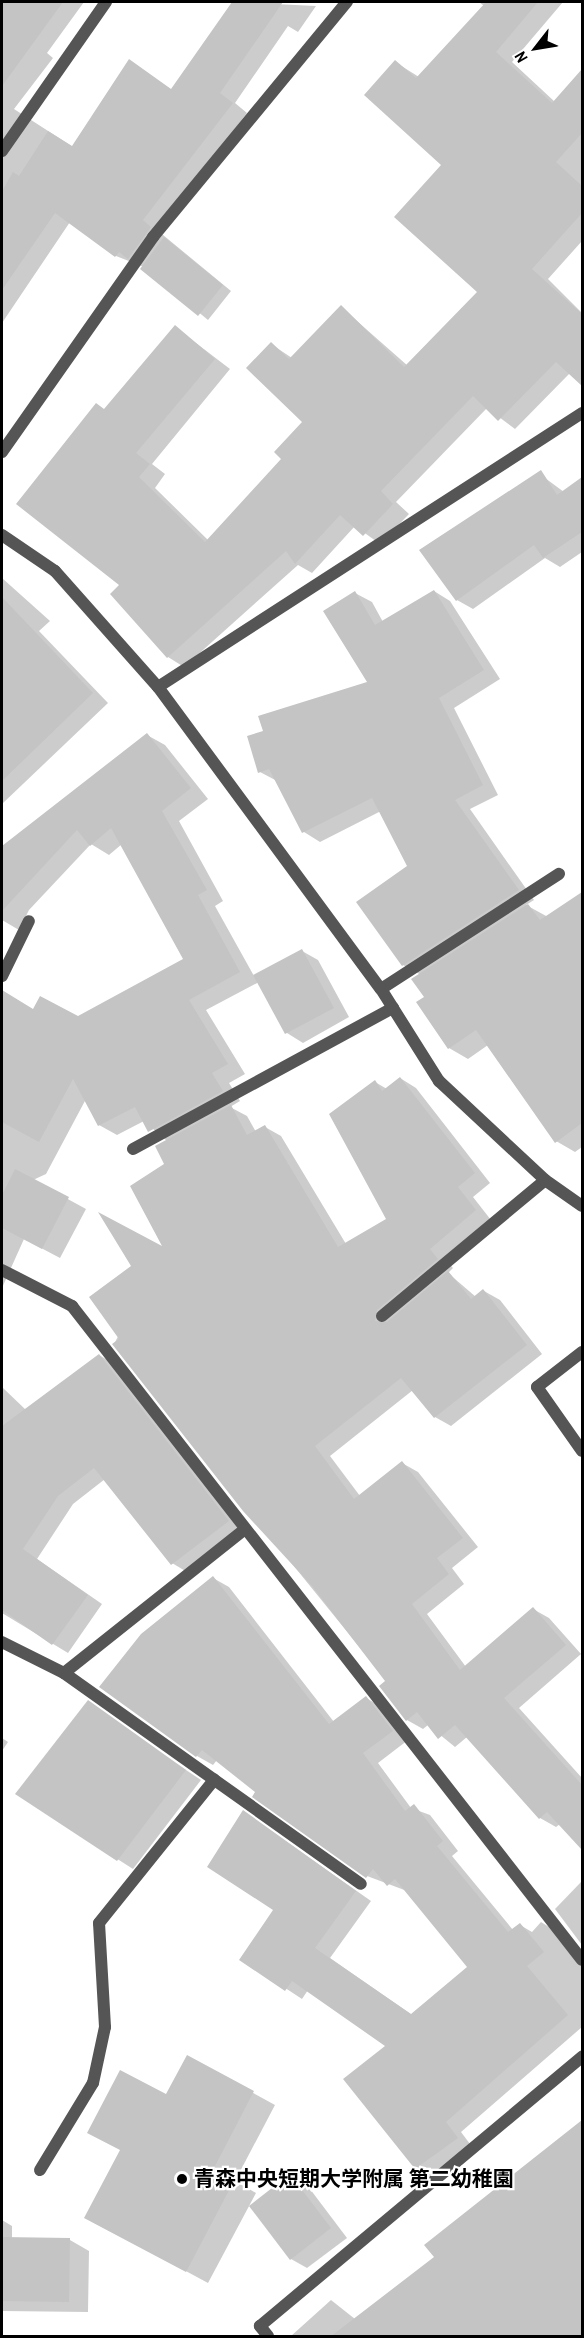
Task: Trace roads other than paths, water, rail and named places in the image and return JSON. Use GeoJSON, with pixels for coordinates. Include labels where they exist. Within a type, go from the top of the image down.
{"type":"FeatureCollection","features":[{"type":"Feature","properties":{"kind":"street"},"geometry":{"type":"LineString","coordinates":[[2,151],[106,2]]}},
{"type":"Feature","properties":{"kind":"street"},"geometry":{"type":"LineString","coordinates":[[2,452],[153,237],[347,2]]}},
{"type":"Feature","properties":{"kind":"street"},"geometry":{"type":"LineString","coordinates":[[158,687],[582,413]]}},
{"type":"Feature","properties":{"kind":"street"},"geometry":{"type":"LineString","coordinates":[[2,536],[55,571],[158,687],[381,989],[439,1081],[545,1180],[582,1206]]}},
{"type":"Feature","properties":{"kind":"street"},"geometry":{"type":"LineString","coordinates":[[381,989],[559,874]]}},
{"type":"Feature","properties":{"kind":"street"},"geometry":{"type":"LineString","coordinates":[[2,976],[29,921]]}},
{"type":"Feature","properties":{"kind":"street"},"geometry":{"type":"LineString","coordinates":[[133,1149],[393,1008]]}},
{"type":"Feature","properties":{"kind":"street"},"geometry":{"type":"LineString","coordinates":[[382,1316],[545,1180]]}},
{"type":"Feature","properties":{"kind":"street"},"geometry":{"type":"LineString","coordinates":[[2,1270],[72,1306],[244,1530],[582,1960]]}},
{"type":"Feature","properties":{"kind":"street"},"geometry":{"type":"LineString","coordinates":[[582,1352],[537,1387],[582,1451]]}},
{"type":"Feature","properties":{"kind":"street"},"geometry":{"type":"LineString","coordinates":[[64,1673],[244,1530]]}},
{"type":"Feature","properties":{"kind":"street"},"geometry":{"type":"LineString","coordinates":[[2,1642],[64,1673],[361,1884]]}},
{"type":"Feature","properties":{"kind":"street"},"geometry":{"type":"LineString","coordinates":[[40,2170],[93,2083],[105,2027],[99,1923],[214,1780]]}},
{"type":"Feature","properties":{"kind":"street"},"geometry":{"type":"LineString","coordinates":[[268,2337],[260,2326],[582,2057]]}},
{"type":"Feature","properties":{"kind":"place","name":"青森中央短期大学附属 第二幼稚園"},"geometry":{"type":"Point","coordinates":[182,2179]}}]}
